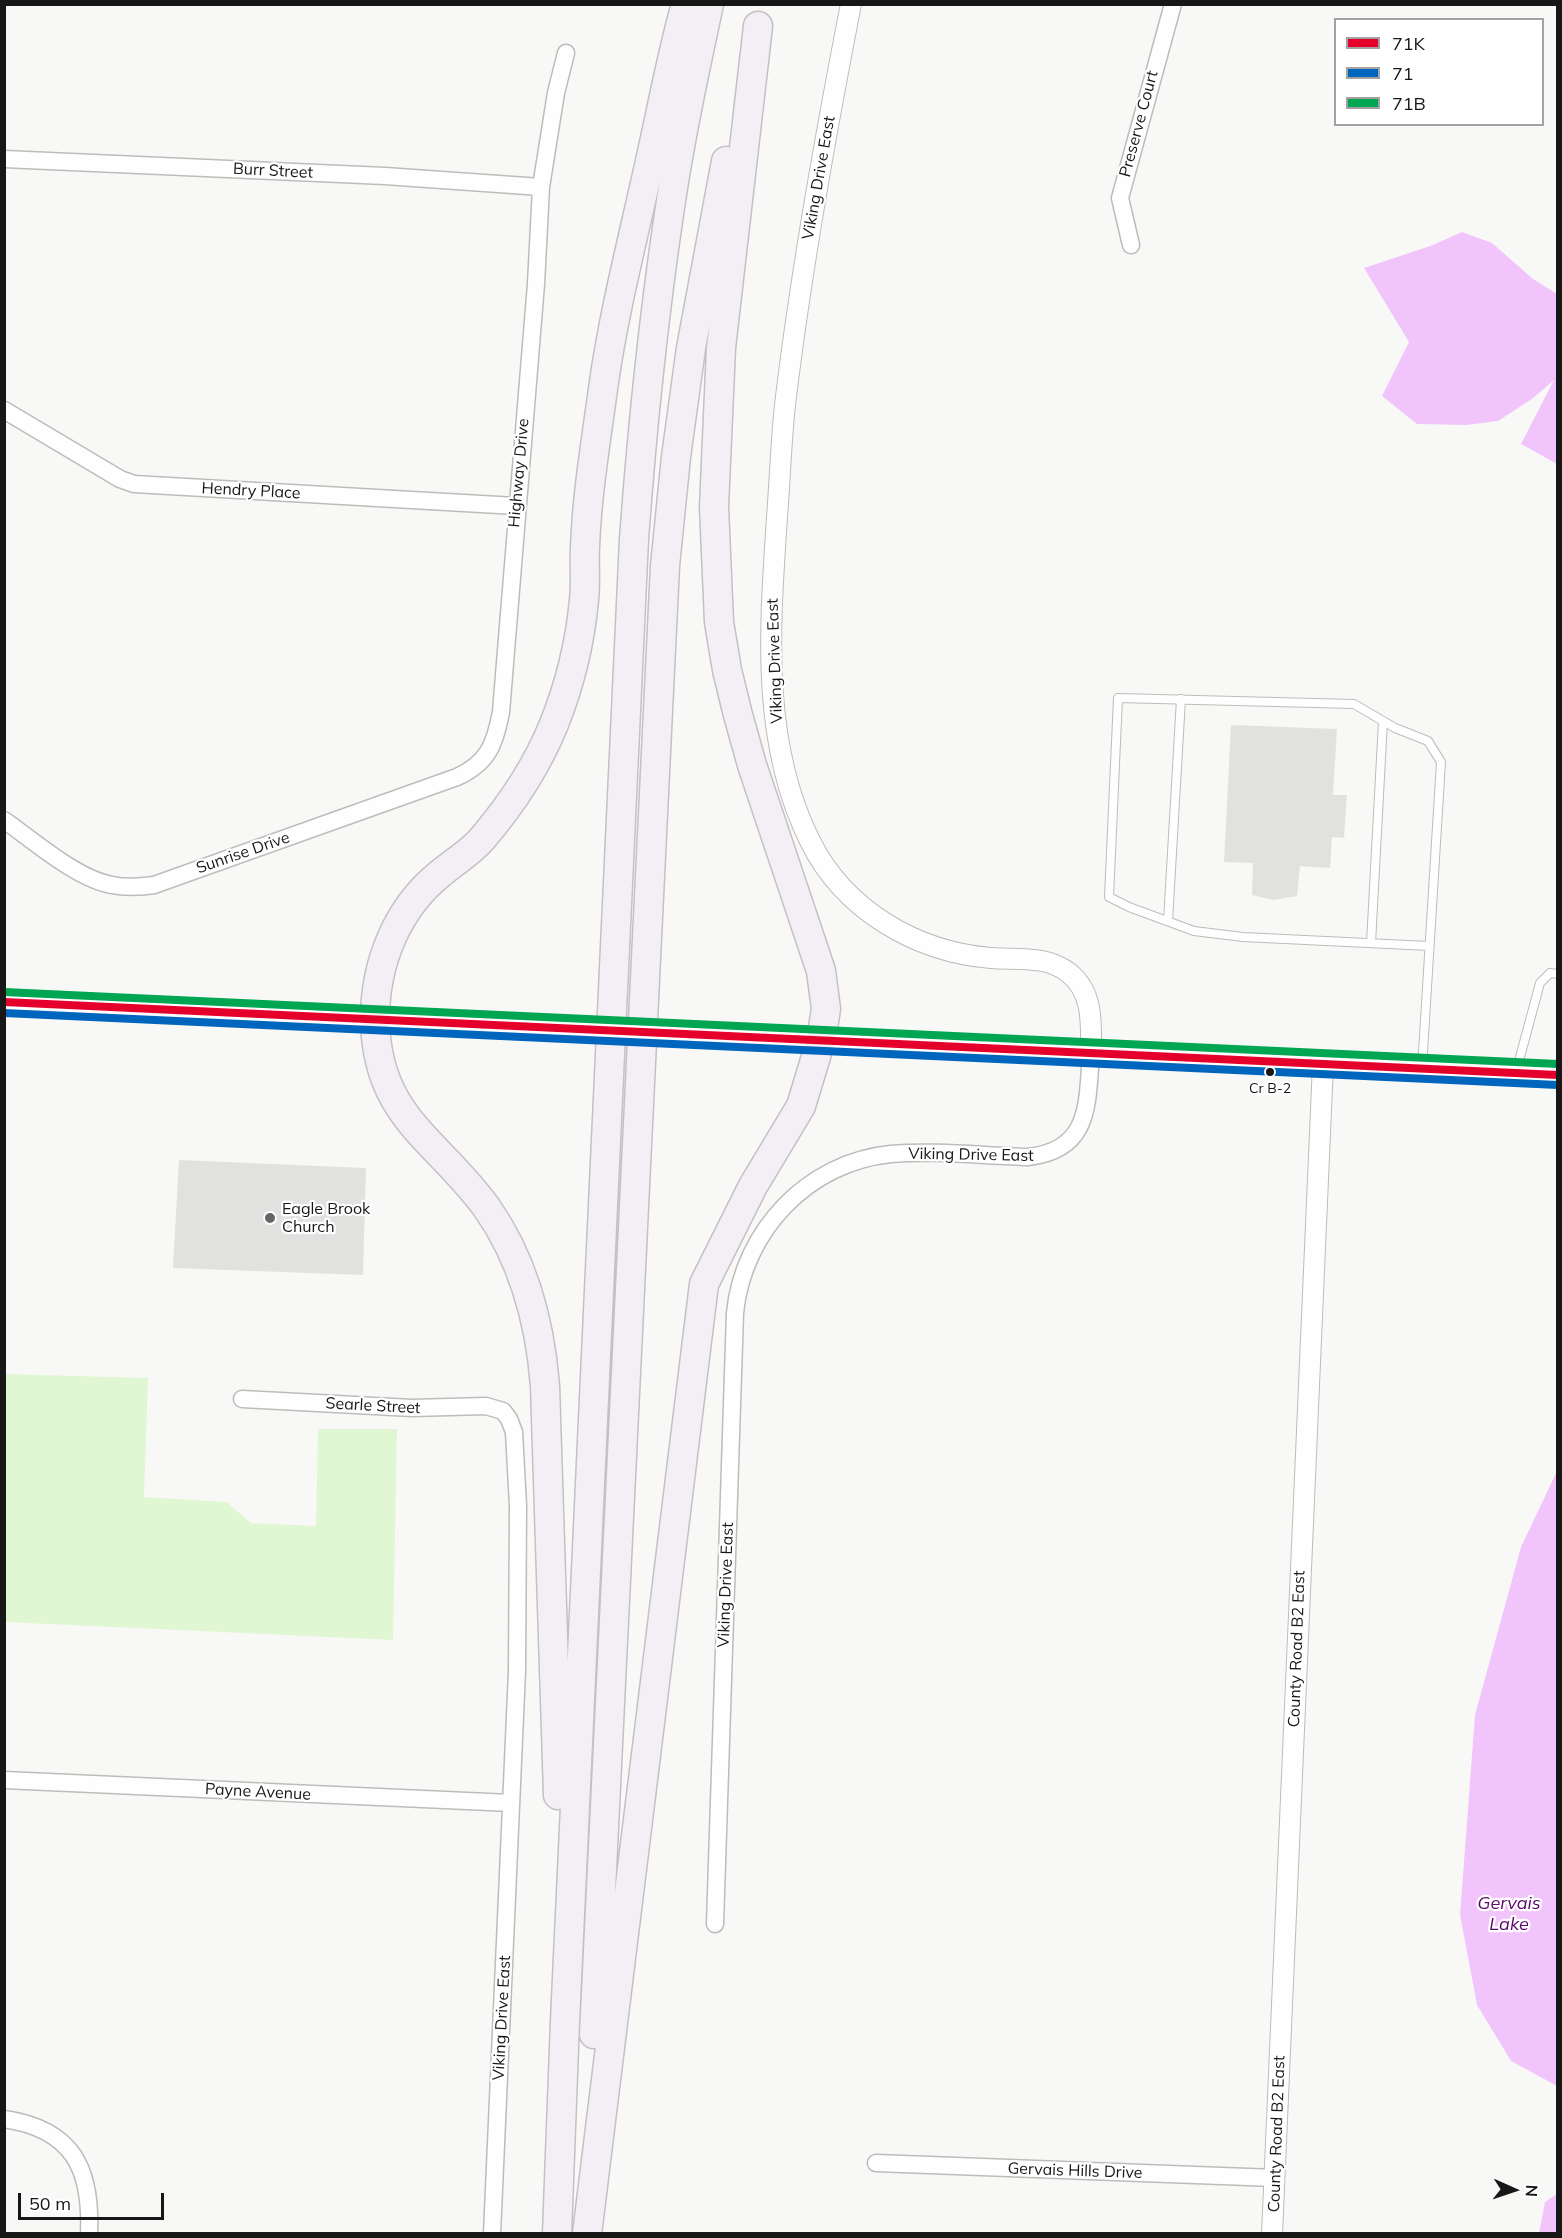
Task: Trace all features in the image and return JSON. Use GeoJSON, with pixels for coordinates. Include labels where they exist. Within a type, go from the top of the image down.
{"type":"FeatureCollection","features":[{"type":"Feature","properties":{"kind":"highway"},"geometry":{"type":"LineString","coordinates":[[565,2021],[551,1533],[543,1365],[537,1320],[524,1279],[507,1240],[488,1210],[466,1182],[402,1113],[391,1095],[380,1069],[376,1045],[376,997],[380,969],[389,943],[402,917],[427,886],[481,840],[512,801],[544,746],[567,687],[578,646],[584,597],[588,513],[603,384],[633,230],[686,4]]}},
{"type":"Feature","properties":{"kind":"highway"},"geometry":{"type":"LineString","coordinates":[[557,2234],[634,539],[652,338],[669,213],[709,4]]}},
{"type":"Feature","properties":{"kind":"highway"},"geometry":{"type":"LineString","coordinates":[[585,2234],[704,1284],[753,1186],[801,1106],[821,1040],[826,1009],[821,971],[738,715],[719,622],[714,507],[721,348],[761,15]]}},
{"type":"Feature","properties":{"kind":"highway"},"geometry":{"type":"LineString","coordinates":[[585,2234],[664,566],[692,337],[732,132],[761,15]]}},
{"type":"Feature","properties":{"kind":"street","name":"Viking Drive East"},"geometry":{"type":"LineString","coordinates":[[715,1924],[735,1313],[744,1271],[755,1245],[770,1221],[789,1200],[804,1188],[836,1169],[863,1159],[891,1154],[1028,1157],[1058,1150],[1074,1136],[1084,1118],[1091,1053],[1090,1006],[1085,993],[1067,971],[1041,960],[991,958],[932,947],[906,936],[876,917],[849,894],[826,867],[811,843],[786,777],[777,733],[771,646],[772,593],[785,407],[808,245],[851,4]]}},
{"type":"Feature","properties":{"kind":"street","name":"Preserve Court"},"geometry":{"type":"LineString","coordinates":[[1131,245],[1120,198],[1173,4]]}},
{"type":"Feature","properties":{"kind":"street","name":"Highway Drive"},"geometry":{"type":"LineString","coordinates":[[486,757],[496,738],[501,712],[516,506],[536,284],[541,187],[556,93],[566,52]]}},
{"type":"Feature","properties":{"kind":"street","name":"Burr Street"},"geometry":{"type":"LineString","coordinates":[[4,159],[385,176],[541,187]]}},
{"type":"Feature","properties":{"kind":"street","name":"Hendry Place"},"geometry":{"type":"LineString","coordinates":[[4,410],[120,479],[134,484],[516,506]]}},
{"type":"Feature","properties":{"kind":"street","name":"Sunrise Drive"},"geometry":{"type":"LineString","coordinates":[[4,820],[92,879],[133,888],[154,885],[458,777],[473,770],[486,757]]}},
{"type":"Feature","properties":{"kind":"street"},"geometry":{"type":"LineString","coordinates":[[4,1002],[1557,1075]]}},
{"type":"Feature","properties":{"kind":"street","name":"County Road B2 East"},"geometry":{"type":"LineString","coordinates":[[1272,2234],[1323,1064]]}},
{"type":"Feature","properties":{"kind":"street","name":"Searle Street"},"geometry":{"type":"LineString","coordinates":[[242,1399],[412,1408],[486,1406],[503,1411]]}},
{"type":"Feature","properties":{"kind":"street","name":"Viking Drive East"},"geometry":{"type":"LineString","coordinates":[[492,2234],[517,1671],[518,1506],[514,1432],[503,1411]]}},
{"type":"Feature","properties":{"kind":"street","name":"Payne Avenue"},"geometry":{"type":"LineString","coordinates":[[4,1780],[511,1803]]}},
{"type":"Feature","properties":{"kind":"street"},"geometry":{"type":"LineString","coordinates":[[4,2119],[27,2122],[47,2132],[64,2145],[76,2160],[85,2178],[89,2197],[89,2234]]}},
{"type":"Feature","properties":{"kind":"street","name":"Gervais Hills Drive"},"geometry":{"type":"LineString","coordinates":[[876,2163],[1275,2178]]}},
{"type":"Feature","properties":{"kind":"lane"},"geometry":{"type":"LineString","coordinates":[[1422,1069],[1430,946],[1441,762],[1428,741],[1383,721],[1354,704],[1119,698],[1109,897],[1129,907],[1194,931],[1243,937],[1430,946]]}},
{"type":"Feature","properties":{"kind":"lane"},"geometry":{"type":"LineString","coordinates":[[1168,921],[1181,699]]}},
{"type":"Feature","properties":{"kind":"lane"},"geometry":{"type":"LineString","coordinates":[[1371,943],[1383,721]]}},
{"type":"Feature","properties":{"kind":"lane"},"geometry":{"type":"LineString","coordinates":[[1515,1073],[1540,983],[1550,974],[1557,974]]}},
{"type":"Feature","properties":{"kind":"green space"},"geometry":{"type":"Polygon","coordinates":[[[5,1374],[148,1378],[144,1497],[227,1502],[251,1523],[316,1526],[318,1429],[397,1429],[393,1640],[5,1622],[5,1374]]]}},
{"type":"Feature","properties":{"kind":"water"},"geometry":{"type":"Polygon","coordinates":[[[1462,232],[1492,243],[1533,279],[1557,294],[1557,464],[1521,444],[1554,380],[1532,399],[1498,421],[1466,425],[1417,424],[1382,396],[1409,342],[1364,268],[1433,245],[1462,232]]]}},
{"type":"Feature","properties":{"kind":"water","name":"Gervais Lake"},"geometry":{"type":"Polygon","coordinates":[[[1557,1471],[1557,2086],[1511,2061],[1477,2005],[1460,1915],[1475,1715],[1521,1547],[1557,1471]]]}},
{"type":"Feature","properties":{"kind":"water"},"geometry":{"type":"Polygon","coordinates":[[[1557,2194],[1557,2233],[1539,2233],[1545,2202],[1557,2194]]]}},
{"type":"Feature","properties":{"kind":"building"},"geometry":{"type":"Polygon","coordinates":[[[1231,725],[1337,729],[1333,795],[1347,795],[1344,838],[1332,837],[1330,868],[1300,866],[1297,896],[1274,900],[1252,895],[1253,863],[1224,862],[1231,725]]]}},
{"type":"Feature","properties":{"kind":"building","name":"Eagle Brook Church"},"geometry":{"type":"Polygon","coordinates":[[[179,1160],[366,1168],[363,1275],[173,1268],[179,1160]]]}},
{"type":"Feature","properties":{"kind":"transit line","name":"71B"},"geometry":{"type":"LineString","coordinates":[[4,992],[1558,1064]]}},
{"type":"Feature","properties":{"kind":"transit line","name":"71K"},"geometry":{"type":"LineString","coordinates":[[4,1002],[1558,1075]]}},
{"type":"Feature","properties":{"kind":"transit line","name":"71"},"geometry":{"type":"LineString","coordinates":[[4,1013],[1558,1085]]}},
{"type":"Feature","properties":{"kind":"place","name":"Cr B-2"},"geometry":{"type":"Point","coordinates":[1270,1072]}},
{"type":"Feature","properties":{"kind":"place","name":"Eagle Brook Church"},"geometry":{"type":"Point","coordinates":[270,1218]}}]}
